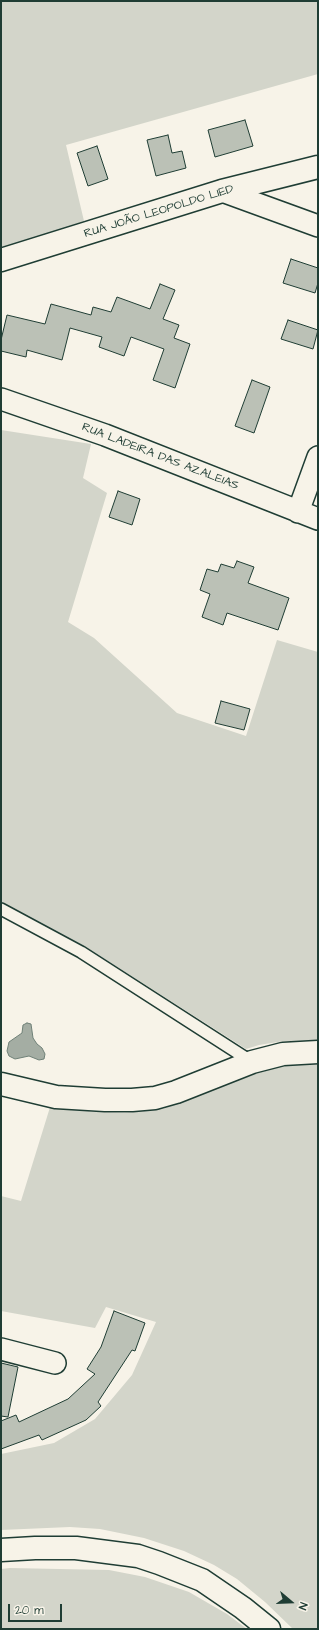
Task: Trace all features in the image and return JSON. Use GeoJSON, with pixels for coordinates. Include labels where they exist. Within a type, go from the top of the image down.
{"type":"FeatureCollection","features":[{"type":"Feature","properties":{"kind":"street","name":"RUA JOÃO LEOPOLDO LIED"},"geometry":{"type":"LineString","coordinates":[[1,260],[222,191],[318,167]]}},
{"type":"Feature","properties":{"kind":"street"},"geometry":{"type":"LineString","coordinates":[[222,191],[318,226]]}},
{"type":"Feature","properties":{"kind":"street","name":"RUA LADEIRA DAS AZALEIAS"},"geometry":{"type":"LineString","coordinates":[[1,399],[105,435],[318,519]]}},
{"type":"Feature","properties":{"kind":"street"},"geometry":{"type":"LineString","coordinates":[[298,512],[318,456]]}},
{"type":"Feature","properties":{"kind":"street"},"geometry":{"type":"LineString","coordinates":[[1,1084],[56,1097],[105,1100],[155,1098],[176,1092],[252,1062],[283,1054],[318,1052]]}},
{"type":"Feature","properties":{"kind":"street"},"geometry":{"type":"LineString","coordinates":[[1,1349],[55,1363]]}},
{"type":"Feature","properties":{"kind":"street"},"geometry":{"type":"LineString","coordinates":[[1,1550],[76,1548],[138,1556],[202,1580],[243,1608],[269,1629]]}},
{"type":"Feature","properties":{"kind":"lane"},"geometry":{"type":"LineString","coordinates":[[1,908],[81,952],[252,1062]]}},
{"type":"Feature","properties":{"kind":"shaded area"},"geometry":{"type":"Polygon","coordinates":[[[1,1],[318,1],[318,74],[66,145],[84,221],[1,250],[1,1]]]}},
{"type":"Feature","properties":{"kind":"shaded area"},"geometry":{"type":"Polygon","coordinates":[[[1,430],[91,444],[83,478],[107,493],[68,622],[94,638],[177,713],[246,736],[277,640],[318,652],[318,1041],[284,1041],[259,1045],[246,1049],[86,947],[1,903],[1,430]]]}},
{"type":"Feature","properties":{"kind":"shaded area"},"geometry":{"type":"Polygon","coordinates":[[[27,1023],[31,1024],[33,1038],[42,1048],[45,1054],[44,1059],[39,1060],[29,1056],[15,1059],[9,1056],[7,1051],[9,1042],[22,1033],[23,1025],[27,1023]]]}},
{"type":"Feature","properties":{"kind":"shaded area"},"geometry":{"type":"Polygon","coordinates":[[[318,1062],[318,1629],[293,1629],[265,1602],[237,1579],[214,1565],[184,1551],[144,1538],[100,1529],[70,1527],[1,1530],[1,1454],[54,1443],[95,1419],[132,1375],[156,1322],[106,1307],[95,1328],[1,1311],[1,1196],[21,1201],[51,1104],[94,1112],[125,1113],[163,1109],[258,1073],[293,1063],[318,1062]]]}},
{"type":"Feature","properties":{"kind":"shaded area"},"geometry":{"type":"Polygon","coordinates":[[[1,1569],[109,1570],[145,1577],[189,1592],[227,1614],[247,1629],[1,1629],[1,1569]]]}},
{"type":"Feature","properties":{"kind":"building"},"geometry":{"type":"Polygon","coordinates":[[[245,120],[253,146],[215,157],[208,130],[245,120]]]}},
{"type":"Feature","properties":{"kind":"building"},"geometry":{"type":"Polygon","coordinates":[[[168,135],[172,153],[182,151],[186,168],[156,176],[147,140],[168,135]]]}},
{"type":"Feature","properties":{"kind":"building"},"geometry":{"type":"Polygon","coordinates":[[[97,146],[108,179],[88,186],[77,153],[97,146]]]}},
{"type":"Feature","properties":{"kind":"building"},"geometry":{"type":"Polygon","coordinates":[[[291,259],[318,268],[318,283],[315,293],[283,283],[291,259]]]}},
{"type":"Feature","properties":{"kind":"building"},"geometry":{"type":"Polygon","coordinates":[[[160,284],[175,290],[163,319],[179,325],[174,338],[190,344],[175,388],[153,380],[164,349],[131,337],[124,356],[99,347],[102,337],[70,328],[62,360],[27,350],[26,357],[1,351],[1,340],[7,315],[45,324],[51,304],[91,315],[93,307],[111,312],[117,297],[150,309],[160,284]]]}},
{"type":"Feature","properties":{"kind":"building"},"geometry":{"type":"Polygon","coordinates":[[[288,320],[318,330],[313,349],[281,339],[288,320]]]}},
{"type":"Feature","properties":{"kind":"building"},"geometry":{"type":"Polygon","coordinates":[[[252,380],[270,387],[254,433],[235,426],[252,380]]]}},
{"type":"Feature","properties":{"kind":"building"},"geometry":{"type":"Polygon","coordinates":[[[118,491],[140,499],[132,525],[109,517],[118,491]]]}},
{"type":"Feature","properties":{"kind":"building"},"geometry":{"type":"Polygon","coordinates":[[[237,561],[254,567],[248,583],[289,598],[278,630],[227,613],[223,625],[202,617],[210,594],[200,590],[207,569],[218,572],[221,564],[234,568],[237,561]]]}},
{"type":"Feature","properties":{"kind":"building"},"geometry":{"type":"Polygon","coordinates":[[[221,701],[250,709],[244,730],[215,723],[221,701]]]}},
{"type":"Feature","properties":{"kind":"building"},"geometry":{"type":"Polygon","coordinates":[[[114,1311],[145,1323],[135,1351],[132,1350],[98,1402],[101,1406],[86,1420],[42,1440],[39,1435],[1,1449],[1,1421],[16,1415],[19,1422],[68,1399],[95,1374],[87,1369],[101,1347],[114,1311]]]}},
{"type":"Feature","properties":{"kind":"building"},"geometry":{"type":"Polygon","coordinates":[[[1,1363],[18,1367],[8,1417],[1,1416],[1,1363]]]}}]}
